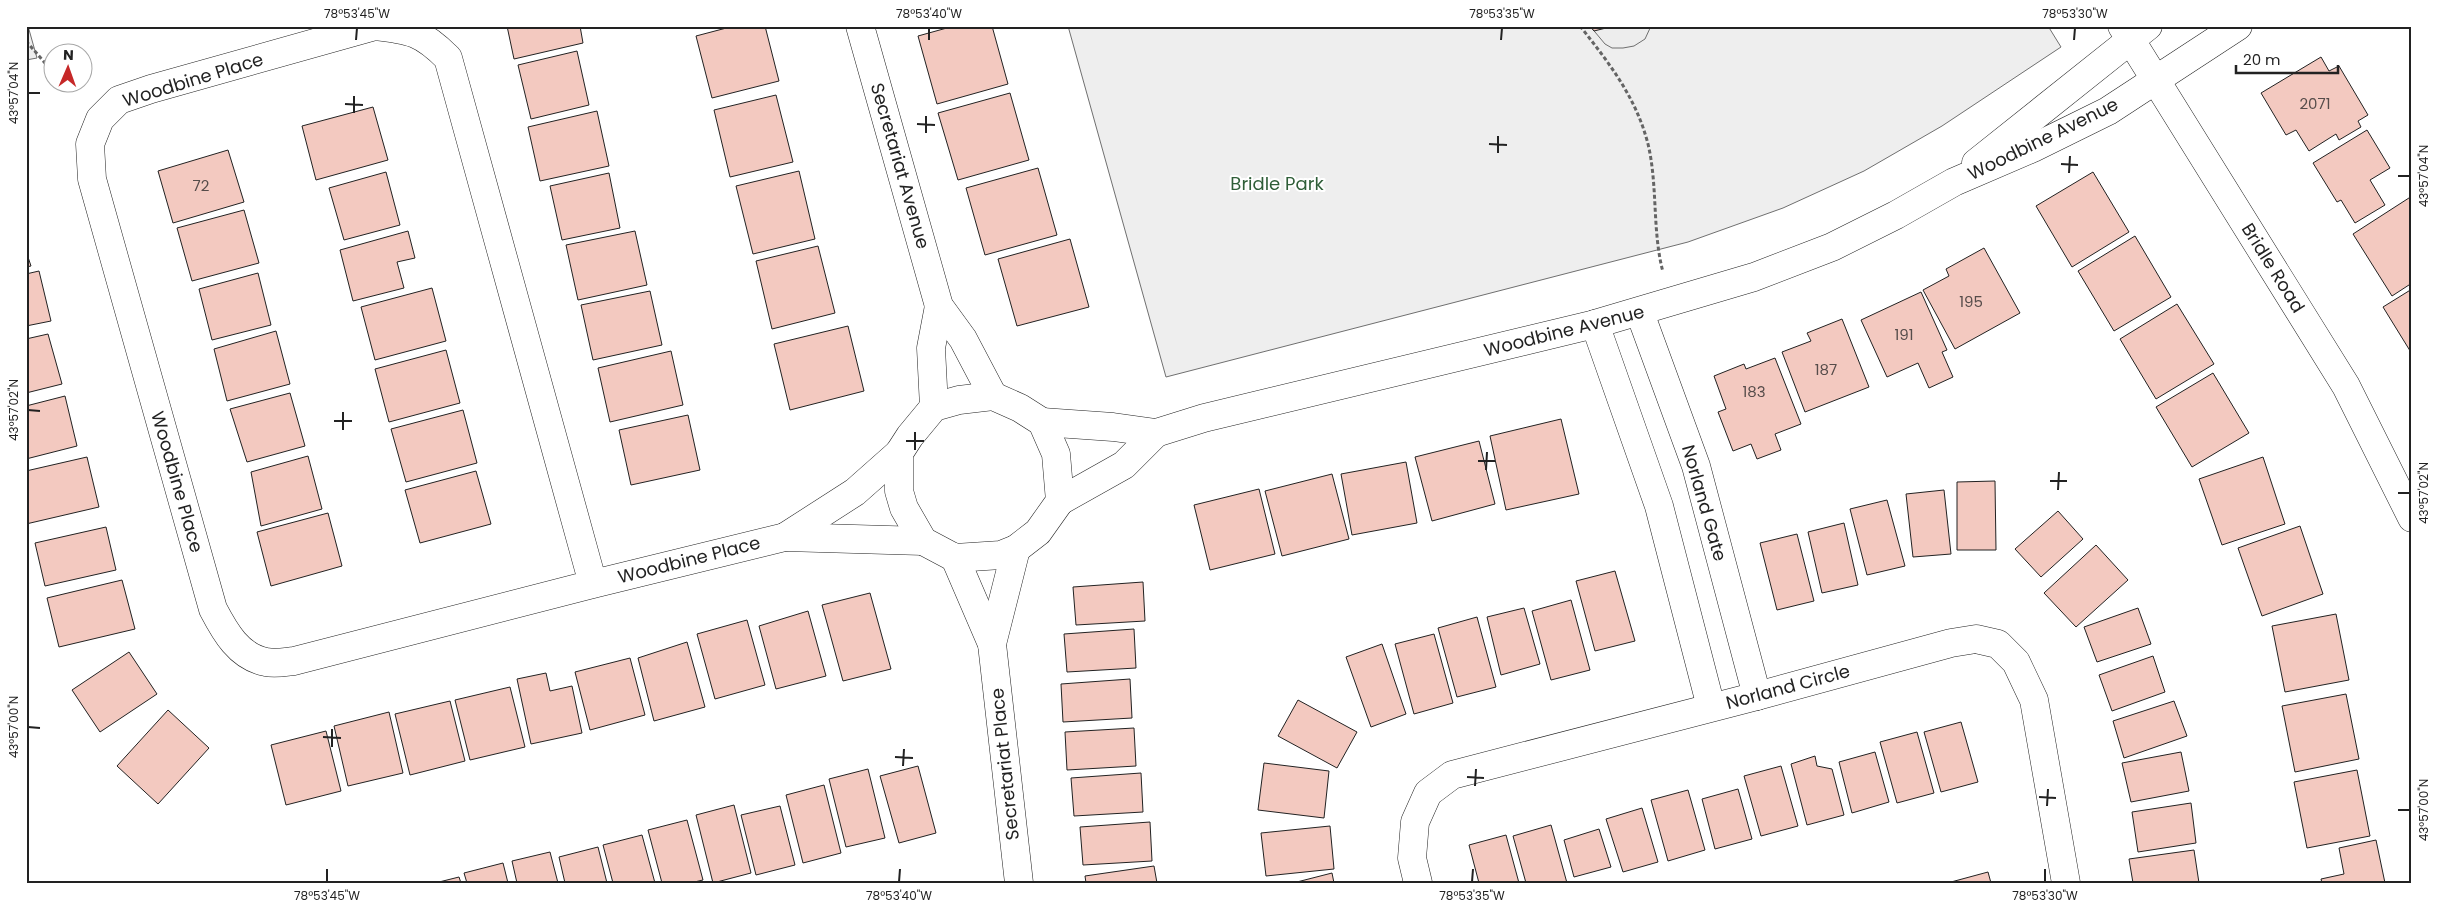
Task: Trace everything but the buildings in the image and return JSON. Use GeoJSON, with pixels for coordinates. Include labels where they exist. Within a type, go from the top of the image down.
{"type":"FeatureCollection","features":[{"type":"Feature","properties":{"kind":"street","name":"Woodbine Place"},"geometry":{"type":"LineString","coordinates":[[593,584],[448,58],[429,39],[402,29],[374,26],[150,89],[119,100],[100,119],[90,144],[92,179],[213,609],[228,636],[249,656],[267,662],[294,661],[785,537],[924,541]]}},
{"type":"Feature","properties":{"kind":"street","name":"Secretariat Avenue"},"geometry":{"type":"LineString","coordinates":[[860,26],[939,306],[963,339],[993,396]]}},
{"type":"Feature","properties":{"kind":"street","name":"Woodbine Avenue"},"geometry":{"type":"LineString","coordinates":[[1042,422],[1113,427],[1156,433],[1204,418],[1640,313],[1754,277],[1832,247],[1896,215],[1954,182],[2033,148],[2108,111],[2238,26]]}},
{"type":"Feature","properties":{"kind":"street","name":"Woodbine Avenue"},"geometry":{"type":"LineString","coordinates":[[1954,182],[2133,31]]}},
{"type":"Feature","properties":{"kind":"street","name":"Bridle Road"},"geometry":{"type":"LineString","coordinates":[[2133,31],[2156,79],[2346,386],[2412,518]]}},
{"type":"Feature","properties":{"kind":"street","name":"Secretariat Avenue"},"geometry":{"type":"LineString","coordinates":[[934,407],[932,348],[939,306]]}},
{"type":"Feature","properties":{"kind":"street","name":"Norland Gate"},"geometry":{"type":"LineString","coordinates":[[1640,313],[1696,466],[1757,696]]}},
{"type":"Feature","properties":{"kind":"street"},"geometry":{"type":"LineString","coordinates":[[1595,324],[1659,506],[1711,707]]}},
{"type":"Feature","properties":{"kind":"street"},"geometry":{"type":"LineString","coordinates":[[993,396],[1020,408],[1042,422],[1056,454],[1060,501],[1038,532],[1016,549],[1001,555],[955,558],[924,541],[904,508],[899,490],[899,453],[910,436],[934,407],[958,400],[993,396]]}},
{"type":"Feature","properties":{"kind":"street","name":"Woodbine Avenue"},"geometry":{"type":"LineString","coordinates":[[1060,501],[1124,465],[1156,433]]}},
{"type":"Feature","properties":{"kind":"street","name":"Woodbine Place"},"geometry":{"type":"LineString","coordinates":[[785,537],[855,492],[899,453]]}},
{"type":"Feature","properties":{"kind":"street","name":"Secretariat Place"},"geometry":{"type":"LineString","coordinates":[[992,644],[1016,549]]}},
{"type":"Feature","properties":{"kind":"street","name":"Secretariat Place"},"geometry":{"type":"LineString","coordinates":[[955,558],[992,644],[1019,883]]}},
{"type":"Feature","properties":{"kind":"street","name":"Norland Circle"},"geometry":{"type":"LineString","coordinates":[[1418,883],[1412,858],[1415,822],[1428,793],[1452,775],[1757,696],[1951,643],[1976,639],[1998,644],[2016,662],[2034,700],[2066,883]]}},
{"type":"Feature","properties":{"kind":"path"},"geometry":{"type":"LineString","coordinates":[[1580,26],[1619,76],[1648,144],[1660,261]]}},
{"type":"Feature","properties":{"kind":"path"},"geometry":{"type":"LineString","coordinates":[[26,41],[42,59]]}},
{"type":"Feature","properties":{"kind":"green space"},"geometry":{"type":"Polygon","coordinates":[[[26,26],[28,26],[37,58],[26,60],[26,26]]]}},
{"type":"Feature","properties":{"kind":"green space","name":"Bridle Park"},"geometry":{"type":"Polygon","coordinates":[[[1068,26],[2048,26],[2061,47],[1942,126],[1864,171],[1783,208],[1688,242],[1166,377],[1068,26]]]}},
{"type":"Feature","properties":{"kind":"shaded area"},"geometry":{"type":"Polygon","coordinates":[[[1590,26],[1651,26],[1645,39],[1634,46],[1612,48],[1605,44],[1590,26]]]}}]}
